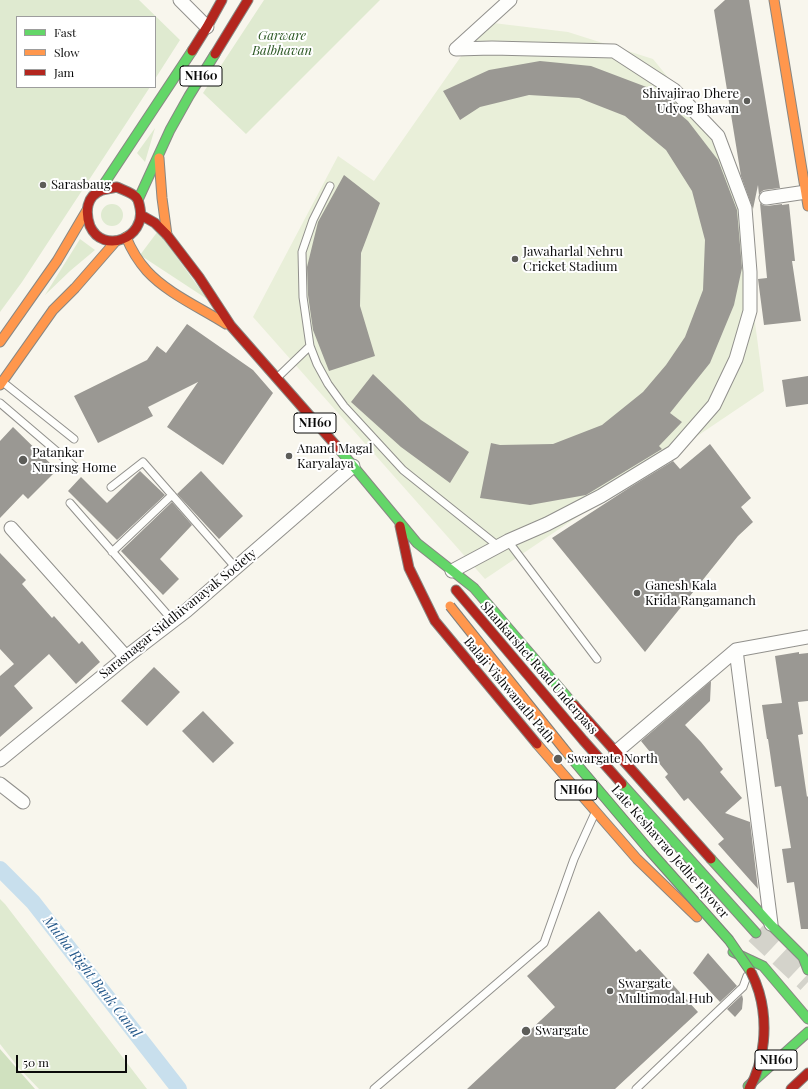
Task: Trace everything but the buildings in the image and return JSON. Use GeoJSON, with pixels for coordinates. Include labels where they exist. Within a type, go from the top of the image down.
{"type":"FeatureCollection","features":[{"type":"Feature","properties":{"kind":"main road","name":"NH60"},"geometry":{"type":"LineString","coordinates":[[87,210],[91,199],[100,190],[207,27],[222,0]]}},
{"type":"Feature","properties":{"kind":"main road","name":"NH60"},"geometry":{"type":"LineString","coordinates":[[138,200],[170,130],[189,96],[248,0]]}},
{"type":"Feature","properties":{"kind":"main road"},"geometry":{"type":"LineString","coordinates":[[774,0],[804,154],[808,206]]}},
{"type":"Feature","properties":{"kind":"main road"},"geometry":{"type":"LineString","coordinates":[[159,155],[162,198],[167,235]]}},
{"type":"Feature","properties":{"kind":"main road"},"geometry":{"type":"LineString","coordinates":[[1,383],[53,310],[75,288],[116,241],[126,237],[134,231],[139,222],[141,214],[138,200],[126,190],[117,187],[100,190]]}},
{"type":"Feature","properties":{"kind":"main road"},"geometry":{"type":"LineString","coordinates":[[87,210],[87,220],[91,229],[98,236],[107,240],[116,241]]}},
{"type":"Feature","properties":{"kind":"main road"},"geometry":{"type":"LineString","coordinates":[[0,342],[39,288],[75,233],[87,210]]}},
{"type":"Feature","properties":{"kind":"main road","name":"Balaji Vishwanath Path"},"geometry":{"type":"LineString","coordinates":[[141,214],[155,223],[167,235],[231,326],[417,543],[447,572]]}},
{"type":"Feature","properties":{"kind":"main road","name":"Balaji Vishwanath Path"},"geometry":{"type":"LineString","coordinates":[[126,237],[138,260],[152,276],[168,288],[231,326]]}},
{"type":"Feature","properties":{"kind":"main road","name":"Balaji Vishwanath Path"},"geometry":{"type":"LineString","coordinates":[[399,521],[410,568],[435,621],[554,764],[636,859],[732,952],[763,966],[808,1019]]}},
{"type":"Feature","properties":{"kind":"main road"},"geometry":{"type":"LineString","coordinates":[[410,568],[427,584]]}},
{"type":"Feature","properties":{"kind":"main road"},"geometry":{"type":"LineString","coordinates":[[447,572],[474,588],[616,752],[771,925],[806,958],[808,970]]}},
{"type":"Feature","properties":{"kind":"main road","name":"Shankarshet Road Underpass"},"geometry":{"type":"LineString","coordinates":[[452,585],[583,740],[756,933]]}},
{"type":"Feature","properties":{"kind":"main road","name":"Late Keshavrao Jedhe Flyover"},"geometry":{"type":"LineString","coordinates":[[447,604],[571,758],[650,851],[730,940],[750,969],[759,992],[763,1013],[764,1035],[762,1054],[753,1082],[749,1089]]}},
{"type":"Feature","properties":{"kind":"main road"},"geometry":{"type":"LineString","coordinates":[[732,952],[748,973],[754,985],[758,1004],[760,1035],[756,1055],[742,1089]]}},
{"type":"Feature","properties":{"kind":"main road","name":"NH60"},"geometry":{"type":"LineString","coordinates":[[742,1089],[808,1032]]}},
{"type":"Feature","properties":{"kind":"main road","name":"NH60"},"geometry":{"type":"LineString","coordinates":[[792,1089],[808,1073]]}},
{"type":"Feature","properties":{"kind":"main road"},"geometry":{"type":"LineString","coordinates":[[792,1089],[808,1084]]}},
{"type":"Feature","properties":{"kind":"street"},"geometry":{"type":"LineString","coordinates":[[180,0],[207,27]]}},
{"type":"Feature","properties":{"kind":"street"},"geometry":{"type":"LineString","coordinates":[[447,572],[547,524],[601,496],[673,452],[714,405],[736,359],[750,311],[750,272],[746,208],[718,136],[674,90],[614,51],[456,48],[510,0]]}},
{"type":"Feature","properties":{"kind":"street"},"geometry":{"type":"LineString","coordinates":[[766,198],[806,192]]}},
{"type":"Feature","properties":{"kind":"street","name":"Sarasnagar Siddhivanayak Society"},"geometry":{"type":"LineString","coordinates":[[0,760],[236,568],[352,466]]}},
{"type":"Feature","properties":{"kind":"street"},"geometry":{"type":"LineString","coordinates":[[11,528],[126,657]]}},
{"type":"Feature","properties":{"kind":"street"},"geometry":{"type":"LineString","coordinates":[[616,752],[736,650],[808,637]]}},
{"type":"Feature","properties":{"kind":"street"},"geometry":{"type":"LineString","coordinates":[[736,650],[771,925]]}},
{"type":"Feature","properties":{"kind":"street"},"geometry":{"type":"LineString","coordinates":[[0,784],[23,802]]}},
{"type":"Feature","properties":{"kind":"lane"},"geometry":{"type":"LineString","coordinates":[[330,186],[313,220],[302,252],[303,297],[310,346],[317,364],[328,384],[344,406],[402,470],[503,544],[597,659]]}},
{"type":"Feature","properties":{"kind":"lane"},"geometry":{"type":"LineString","coordinates":[[276,378],[310,346]]}},
{"type":"Feature","properties":{"kind":"lane"},"geometry":{"type":"LineString","coordinates":[[1,383],[74,439]]}},
{"type":"Feature","properties":{"kind":"lane"},"geometry":{"type":"LineString","coordinates":[[0,403],[76,467]]}},
{"type":"Feature","properties":{"kind":"lane"},"geometry":{"type":"LineString","coordinates":[[111,487],[143,462],[236,568]]}},
{"type":"Feature","properties":{"kind":"lane"},"geometry":{"type":"LineString","coordinates":[[112,552],[172,495]]}},
{"type":"Feature","properties":{"kind":"lane"},"geometry":{"type":"LineString","coordinates":[[70,503],[172,621]]}},
{"type":"Feature","properties":{"kind":"lane"},"geometry":{"type":"LineString","coordinates":[[374,1089],[544,943],[574,859],[596,812]]}},
{"type":"Feature","properties":{"kind":"lane"},"geometry":{"type":"LineString","coordinates":[[636,1089],[743,987],[748,973]]}},
{"type":"Feature","properties":{"kind":"green space","name":"Sarasbaug"},"geometry":{"type":"Polygon","coordinates":[[[0,0],[139,0],[155,16],[16,16],[16,88],[149,88],[22,282],[0,312],[0,0]]]}},
{"type":"Feature","properties":{"kind":"green space","name":"Garware Balbhavan"},"geometry":{"type":"Polygon","coordinates":[[[264,0],[380,0],[246,134],[203,93],[264,0]]]}},
{"type":"Feature","properties":{"kind":"green space","name":"Sarasbaug"},"geometry":{"type":"Polygon","coordinates":[[[156,17],[180,40],[156,77],[156,17]]]}},
{"type":"Feature","properties":{"kind":"green space","name":"Jawaharlal Nehru Cricket Stadium"},"geometry":{"type":"Polygon","coordinates":[[[485,22],[568,32],[653,59],[728,151],[739,201],[764,391],[485,579],[253,317],[338,156],[374,181],[485,22]]]}},
{"type":"Feature","properties":{"kind":"green space"},"geometry":{"type":"Polygon","coordinates":[[[155,128],[145,162],[137,153],[155,128]]]}},
{"type":"Feature","properties":{"kind":"green space"},"geometry":{"type":"Polygon","coordinates":[[[112,204],[120,207],[123,215],[120,223],[112,226],[104,223],[101,215],[104,207],[112,204]]]}},
{"type":"Feature","properties":{"kind":"green space"},"geometry":{"type":"Polygon","coordinates":[[[158,231],[207,299],[140,255],[158,231]]]}},
{"type":"Feature","properties":{"kind":"green space"},"geometry":{"type":"Polygon","coordinates":[[[80,239],[95,250],[45,295],[80,239]]]}},
{"type":"Feature","properties":{"kind":"green space"},"geometry":{"type":"Polygon","coordinates":[[[0,899],[147,1089],[39,1089],[18,1067],[0,1044],[0,899]]]}},
{"type":"Feature","properties":{"kind":"green space"},"geometry":{"type":"Polygon","coordinates":[[[0,1049],[35,1089],[0,1089],[0,1049]]]}},
{"type":"Feature","properties":{"kind":"waterway","name":"Mutha Right Bank Canal"},"geometry":{"type":"LineString","coordinates":[[0,869],[33,902],[179,1089]]}},
{"type":"Feature","properties":{"kind":"tunnel"},"geometry":{"type":"LineString","coordinates":[[756,933],[808,982]]}},
{"type":"Feature","properties":{"kind":"traffic: fast"},"geometry":{"type":"LineString","coordinates":[[100,190],[192,51]]}},
{"type":"Feature","properties":{"kind":"traffic: fast"},"geometry":{"type":"LineString","coordinates":[[138,200],[170,130],[215,54]]}},
{"type":"Feature","properties":{"kind":"traffic: fast"},"geometry":{"type":"LineString","coordinates":[[339,449],[417,543],[474,588],[574,705]]}},
{"type":"Feature","properties":{"kind":"traffic: fast"},"geometry":{"type":"LineString","coordinates":[[568,754],[650,851],[729,940],[751,972]]}},
{"type":"Feature","properties":{"kind":"traffic: fast"},"geometry":{"type":"LineString","coordinates":[[622,784],[756,933]]}},
{"type":"Feature","properties":{"kind":"traffic: fast"},"geometry":{"type":"LineString","coordinates":[[711,859],[771,925],[803,957],[808,970]]}},
{"type":"Feature","properties":{"kind":"traffic: fast"},"geometry":{"type":"LineString","coordinates":[[733,952],[763,966],[808,1019]]}},
{"type":"Feature","properties":{"kind":"traffic: fast"},"geometry":{"type":"LineString","coordinates":[[748,1086],[808,1032]]}},
{"type":"Feature","properties":{"kind":"traffic: slow"},"geometry":{"type":"LineString","coordinates":[[774,0],[808,206]]}},
{"type":"Feature","properties":{"kind":"traffic: slow"},"geometry":{"type":"LineString","coordinates":[[159,158],[167,235]]}},
{"type":"Feature","properties":{"kind":"traffic: slow"},"geometry":{"type":"LineString","coordinates":[[0,342],[57,261],[87,210]]}},
{"type":"Feature","properties":{"kind":"traffic: slow"},"geometry":{"type":"LineString","coordinates":[[126,237],[138,259],[155,279],[174,293],[226,324]]}},
{"type":"Feature","properties":{"kind":"traffic: slow"},"geometry":{"type":"LineString","coordinates":[[0,385],[53,310],[75,288],[116,241]]}},
{"type":"Feature","properties":{"kind":"traffic: slow"},"geometry":{"type":"LineString","coordinates":[[450,606],[568,754]]}},
{"type":"Feature","properties":{"kind":"traffic: slow"},"geometry":{"type":"LineString","coordinates":[[537,744],[637,859],[697,917]]}},
{"type":"Feature","properties":{"kind":"traffic: jam"},"geometry":{"type":"LineString","coordinates":[[192,51],[222,0]]}},
{"type":"Feature","properties":{"kind":"traffic: jam"},"geometry":{"type":"LineString","coordinates":[[215,54],[248,0]]}},
{"type":"Feature","properties":{"kind":"traffic: jam"},"geometry":{"type":"LineString","coordinates":[[117,187],[137,198],[140,208],[140,219],[137,228],[130,235],[113,241],[104,240],[96,235],[90,226],[88,221],[88,205],[90,200],[97,193],[102,190],[117,187]]}},
{"type":"Feature","properties":{"kind":"traffic: jam"},"geometry":{"type":"LineString","coordinates":[[141,215],[155,223],[167,235],[199,277],[231,326],[339,449]]}},
{"type":"Feature","properties":{"kind":"traffic: jam"},"geometry":{"type":"LineString","coordinates":[[400,526],[409,568],[435,621],[537,744]]}},
{"type":"Feature","properties":{"kind":"traffic: jam"},"geometry":{"type":"LineString","coordinates":[[456,590],[622,784]]}},
{"type":"Feature","properties":{"kind":"traffic: jam"},"geometry":{"type":"LineString","coordinates":[[574,705],[711,859]]}},
{"type":"Feature","properties":{"kind":"traffic: jam"},"geometry":{"type":"LineString","coordinates":[[749,1089],[759,1066],[762,1054],[764,1029],[762,1004],[751,972]]}},
{"type":"Feature","properties":{"kind":"traffic: jam"},"geometry":{"type":"LineString","coordinates":[[791,1089],[808,1073]]}},
{"type":"Feature","properties":{"kind":"place","name":"Shivajirao Dhere Udyog Bhavan"},"geometry":{"type":"Point","coordinates":[747,101]}},
{"type":"Feature","properties":{"kind":"place","name":"Sarasbaug"},"geometry":{"type":"Point","coordinates":[43,185]}},
{"type":"Feature","properties":{"kind":"place","name":"Jawaharlal Nehru Cricket Stadium"},"geometry":{"type":"Point","coordinates":[515,259]}},
{"type":"Feature","properties":{"kind":"place","name":"Anand Magal Karyalaya"},"geometry":{"type":"Point","coordinates":[289,456]}},
{"type":"Feature","properties":{"kind":"place","name":"Patankar Nursing Home"},"geometry":{"type":"Point","coordinates":[23,460]}},
{"type":"Feature","properties":{"kind":"place","name":"Ganesh Kala Krida Rangamanch"},"geometry":{"type":"Point","coordinates":[637,593]}},
{"type":"Feature","properties":{"kind":"place","name":"Swargate North"},"geometry":{"type":"Point","coordinates":[558,759]}},
{"type":"Feature","properties":{"kind":"place","name":"Swargate Multimodal Hub"},"geometry":{"type":"Point","coordinates":[610,991]}},
{"type":"Feature","properties":{"kind":"place","name":"Swargate"},"geometry":{"type":"Point","coordinates":[526,1031]}}]}
